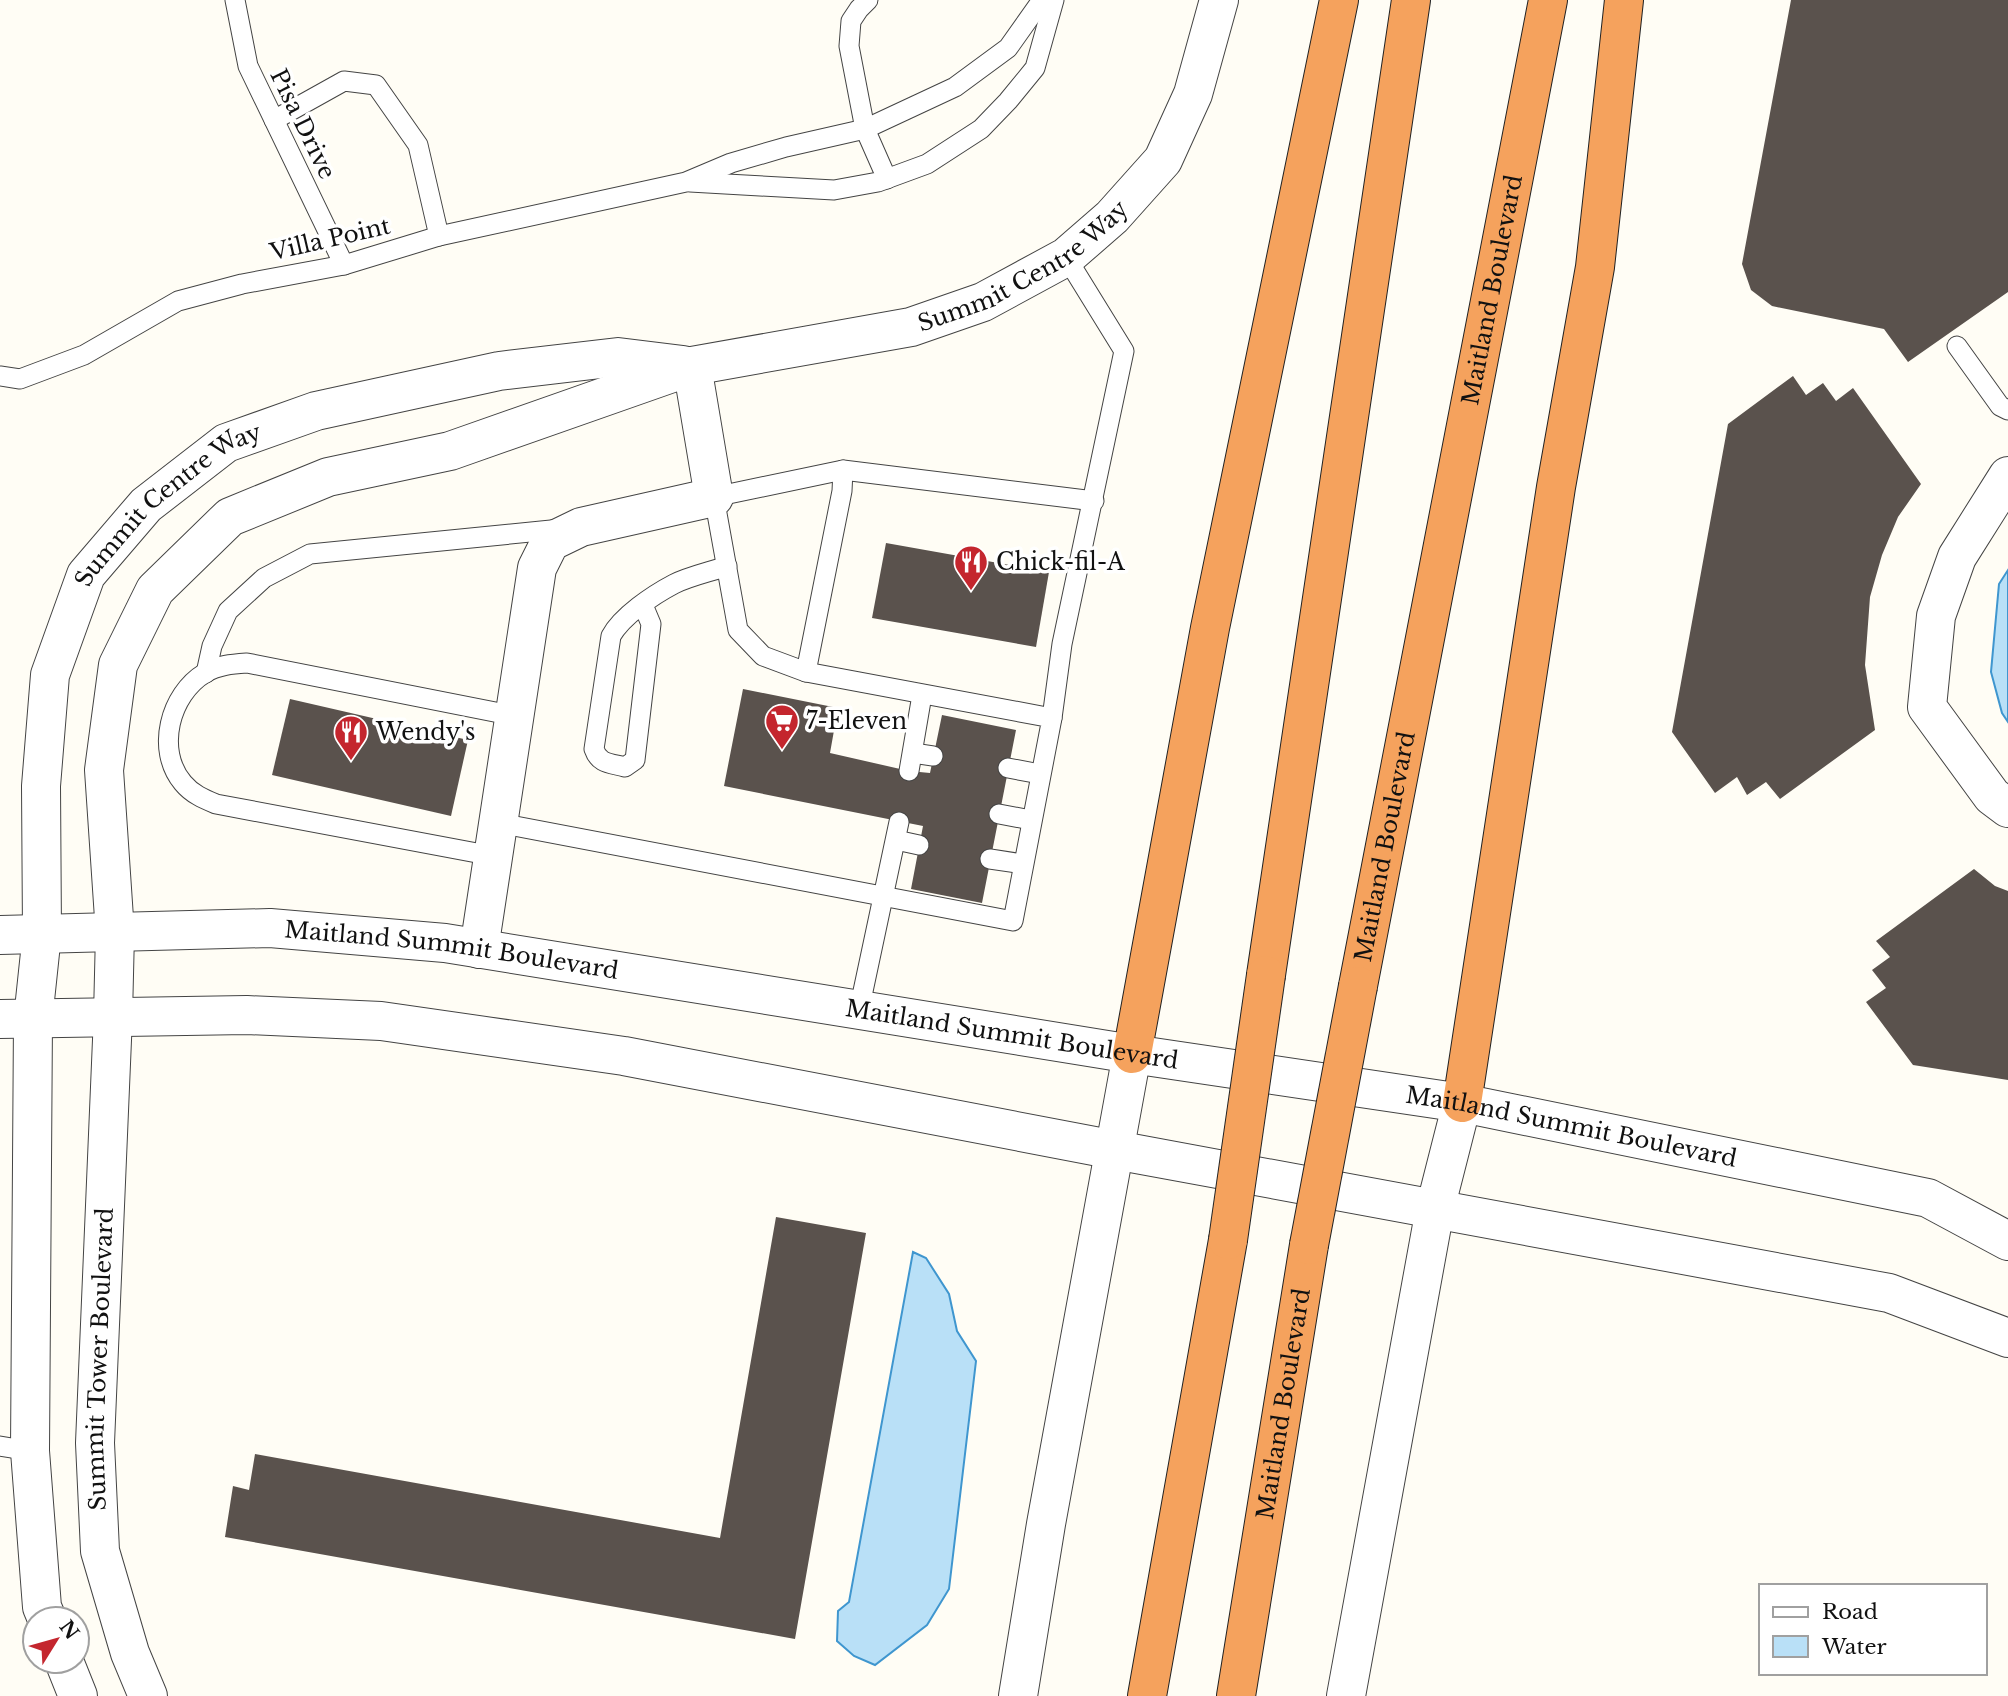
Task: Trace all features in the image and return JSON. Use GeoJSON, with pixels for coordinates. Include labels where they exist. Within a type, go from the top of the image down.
{"type":"FeatureCollection","features":[{"type":"Feature","properties":{"kind":"highway"},"geometry":{"type":"LineString","coordinates":[[1132,1054],[1210,628],[1339,0]]}},
{"type":"Feature","properties":{"kind":"highway"},"geometry":{"type":"LineString","coordinates":[[1147,1696],[1228,1240],[1411,0]]}},
{"type":"Feature","properties":{"kind":"highway","name":"Maitland Boulevard"},"geometry":{"type":"LineString","coordinates":[[1236,1696],[1308,1245],[1548,0]]}},
{"type":"Feature","properties":{"kind":"highway"},"geometry":{"type":"LineString","coordinates":[[1462,1103],[1556,487],[1595,267],[1624,0]]}},
{"type":"Feature","properties":{"kind":"street","name":"Summit Centre Way"},"geometry":{"type":"LineString","coordinates":[[113,1016],[115,933],[104,770],[118,665],[155,590],[230,517],[328,477],[450,451],[692,366],[911,327],[983,302],[1066,257],[1112,217],[1163,160],[1193,94],[1219,0]]}},
{"type":"Feature","properties":{"kind":"street","name":"Summit Centre Way"},"geometry":{"type":"LineString","coordinates":[[16,1019],[41,934],[41,786],[50,676],[86,575],[146,505],[226,443],[316,411],[499,371],[618,357],[692,366]]}},
{"type":"Feature","properties":{"kind":"street"},"geometry":{"type":"LineString","coordinates":[[479,949],[537,568],[550,542],[581,527],[714,497],[692,366]]}},
{"type":"Feature","properties":{"kind":"street"},"geometry":{"type":"LineString","coordinates":[[2008,476],[1957,557],[1936,616],[1927,707],[1992,796],[2008,808]]}},
{"type":"Feature","properties":{"kind":"street","name":"Maitland Summit Boulevard"},"geometry":{"type":"LineString","coordinates":[[0,935],[270,928],[445,943],[1132,1054],[1462,1103],[1928,1198],[2008,1241]]}},
{"type":"Feature","properties":{"kind":"street","name":"Summit Tower Boulevard"},"geometry":{"type":"LineString","coordinates":[[113,1016],[95,1443],[100,1551],[130,1653],[148,1696]]}},
{"type":"Feature","properties":{"kind":"street"},"geometry":{"type":"LineString","coordinates":[[42,1605],[15,1448],[16,1019],[247,1016],[381,1021],[624,1056],[1889,1293],[2008,1338]]}},
{"type":"Feature","properties":{"kind":"street"},"geometry":{"type":"LineString","coordinates":[[1018,1696],[1046,1524],[1132,1054]]}},
{"type":"Feature","properties":{"kind":"street"},"geometry":{"type":"LineString","coordinates":[[1346,1696],[1435,1209],[1462,1103]]}},
{"type":"Feature","properties":{"kind":"street"},"geometry":{"type":"LineString","coordinates":[[70,1675],[78,1696]]}},
{"type":"Feature","properties":{"kind":"lane","name":"Pisa Drive"},"geometry":{"type":"LineString","coordinates":[[235,0],[248,66],[344,265]]}},
{"type":"Feature","properties":{"kind":"lane"},"geometry":{"type":"LineString","coordinates":[[868,0],[851,21],[849,46],[864,129],[887,180]]}},
{"type":"Feature","properties":{"kind":"lane","name":"Villa Point"},"geometry":{"type":"LineString","coordinates":[[0,376],[20,379],[84,355],[178,301],[242,284],[344,265],[439,236],[686,182],[731,163],[864,129],[956,87],[1007,48],[1042,0]]}},
{"type":"Feature","properties":{"kind":"lane","name":"Villa Point"},"geometry":{"type":"LineString","coordinates":[[686,182],[834,190],[887,180],[927,164],[981,129],[1008,102],[1035,68],[1054,0]]}},
{"type":"Feature","properties":{"kind":"lane"},"geometry":{"type":"LineString","coordinates":[[274,120],[344,81],[376,85],[418,145],[439,236]]}},
{"type":"Feature","properties":{"kind":"lane"},"geometry":{"type":"LineString","coordinates":[[515,716],[247,663],[225,665],[206,673],[185,689],[172,713],[168,739],[173,764],[183,783],[198,796],[216,804],[496,840],[884,898],[1013,921],[1052,718],[1062,645],[1124,351],[1066,257]]}},
{"type":"Feature","properties":{"kind":"lane"},"geometry":{"type":"LineString","coordinates":[[1957,346],[2000,406],[2008,410]]}},
{"type":"Feature","properties":{"kind":"lane"},"geometry":{"type":"LineString","coordinates":[[1052,718],[806,672],[762,656],[738,630],[714,497],[843,470],[1094,501]]}},
{"type":"Feature","properties":{"kind":"lane"},"geometry":{"type":"LineString","coordinates":[[806,672],[842,491],[843,470]]}},
{"type":"Feature","properties":{"kind":"lane"},"geometry":{"type":"LineString","coordinates":[[206,673],[212,646],[228,611],[264,578],[310,554],[581,527]]}},
{"type":"Feature","properties":{"kind":"lane"},"geometry":{"type":"LineString","coordinates":[[643,605],[651,624],[635,760],[625,767],[600,761],[594,748],[611,636],[621,621],[643,605],[676,583],[727,566]]}},
{"type":"Feature","properties":{"kind":"lane"},"geometry":{"type":"LineString","coordinates":[[922,695],[911,762],[933,756]]}},
{"type":"Feature","properties":{"kind":"lane"},"geometry":{"type":"LineString","coordinates":[[1008,768],[1041,774]]}},
{"type":"Feature","properties":{"kind":"lane"},"geometry":{"type":"LineString","coordinates":[[999,814],[1031,820]]}},
{"type":"Feature","properties":{"kind":"lane"},"geometry":{"type":"LineString","coordinates":[[859,1010],[898,831],[919,845]]}},
{"type":"Feature","properties":{"kind":"lane"},"geometry":{"type":"LineString","coordinates":[[990,859],[1023,864]]}},
{"type":"Feature","properties":{"kind":"water"},"geometry":{"type":"Polygon","coordinates":[[[2008,570],[2008,722],[2002,713],[1991,672],[1999,584],[2008,570]]]}},
{"type":"Feature","properties":{"kind":"water"},"geometry":{"type":"Polygon","coordinates":[[[913,1252],[926,1258],[949,1294],[957,1331],[976,1361],[949,1589],[927,1625],[875,1665],[854,1656],[837,1641],[838,1611],[849,1602],[913,1252]]]}},
{"type":"Feature","properties":{"kind":"building"},"geometry":{"type":"Polygon","coordinates":[[[1791,0],[2008,0],[2008,292],[1908,362],[1884,329],[1772,306],[1751,290],[1742,264],[1791,0]]]}},
{"type":"Feature","properties":{"kind":"building"},"geometry":{"type":"Polygon","coordinates":[[[1793,376],[1806,395],[1823,383],[1836,401],[1853,388],[1921,484],[1898,517],[1882,555],[1870,597],[1865,665],[1875,730],[1780,799],[1766,782],[1747,795],[1737,777],[1715,793],[1672,732],[1728,424],[1793,376]]]}},
{"type":"Feature","properties":{"kind":"building"},"geometry":{"type":"Polygon","coordinates":[[[886,543],[1049,572],[1036,647],[872,618],[886,543]]]}},
{"type":"Feature","properties":{"kind":"building"},"geometry":{"type":"Polygon","coordinates":[[[743,689],[838,708],[830,753],[909,771],[930,773],[942,715],[1016,730],[982,903],[911,889],[923,826],[724,786],[743,689]]]}},
{"type":"Feature","properties":{"kind":"building"},"geometry":{"type":"Polygon","coordinates":[[[290,699],[468,740],[451,816],[272,775],[290,699]]]}},
{"type":"Feature","properties":{"kind":"building"},"geometry":{"type":"Polygon","coordinates":[[[1974,869],[1995,886],[2008,891],[2008,1080],[1913,1065],[1866,1002],[1886,988],[1872,970],[1890,957],[1876,941],[1974,869]]]}},
{"type":"Feature","properties":{"kind":"building"},"geometry":{"type":"Polygon","coordinates":[[[776,1217],[866,1233],[795,1639],[225,1537],[233,1486],[249,1490],[255,1454],[720,1538],[776,1217]]]}},
{"type":"Feature","properties":{"kind":"place","name":"Chick-fil-A"},"geometry":{"type":"Point","coordinates":[971,592]}},
{"type":"Feature","properties":{"kind":"place","name":"7-Eleven"},"geometry":{"type":"Point","coordinates":[782,751]}},
{"type":"Feature","properties":{"kind":"place","name":"Wendy's"},"geometry":{"type":"Point","coordinates":[351,762]}}]}
